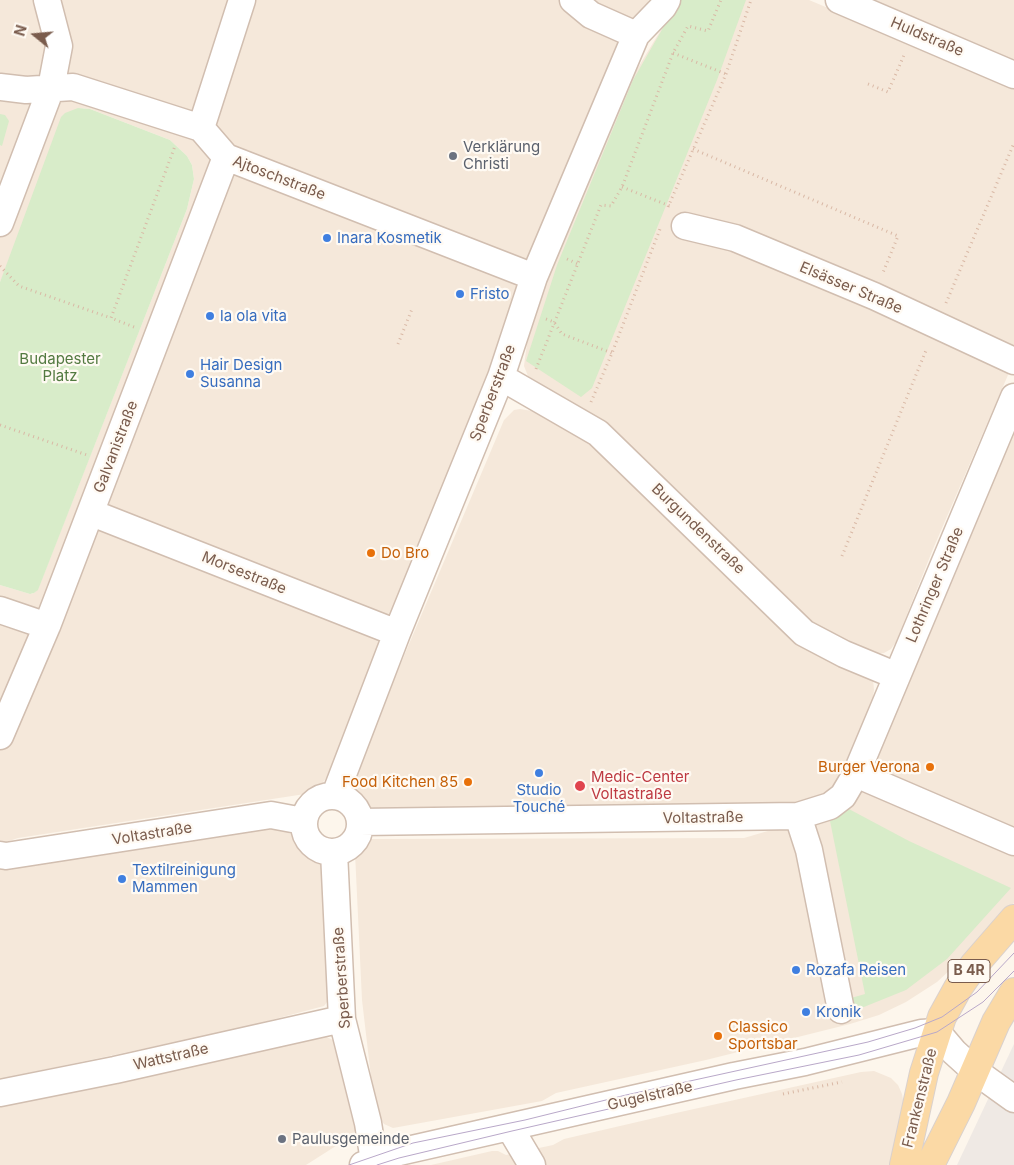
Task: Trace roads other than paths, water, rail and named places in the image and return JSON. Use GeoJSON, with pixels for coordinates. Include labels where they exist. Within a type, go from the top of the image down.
{"type":"FeatureCollection","features":[{"type":"Feature","properties":{"kind":"main road","name":"Frankenstraße"},"geometry":{"type":"LineString","coordinates":[[904,1165],[922,1082],[942,1017],[958,988],[984,953],[1014,919]]}},
{"type":"Feature","properties":{"kind":"main road","name":"Frankenstraße"},"geometry":{"type":"LineString","coordinates":[[930,1165],[961,1103],[996,1022],[1014,992]]}},
{"type":"Feature","properties":{"kind":"street"},"geometry":{"type":"LineString","coordinates":[[0,223],[51,88],[59,46],[47,0]]}},
{"type":"Feature","properties":{"kind":"street"},"geometry":{"type":"LineString","coordinates":[[0,87],[26,90],[73,87],[201,128],[242,0]]}},
{"type":"Feature","properties":{"kind":"street"},"geometry":{"type":"LineString","coordinates":[[573,0],[591,15],[636,35]]}},
{"type":"Feature","properties":{"kind":"street","name":"Sperberstraße"},"geometry":{"type":"LineString","coordinates":[[335,795],[397,633],[501,377],[534,277],[636,35],[663,7],[667,0]]}},
{"type":"Feature","properties":{"kind":"street","name":"Huldstraße"},"geometry":{"type":"LineString","coordinates":[[839,0],[1014,75]]}},
{"type":"Feature","properties":{"kind":"street","name":"Ajtoschstraße"},"geometry":{"type":"LineString","coordinates":[[201,128],[226,157],[534,277]]}},
{"type":"Feature","properties":{"kind":"street","name":"Galvanistraße"},"geometry":{"type":"LineString","coordinates":[[0,736],[47,626],[92,512],[226,157]]}},
{"type":"Feature","properties":{"kind":"street","name":"Elsässer Straße"},"geometry":{"type":"LineString","coordinates":[[685,226],[735,238],[874,296],[1014,361]]}},
{"type":"Feature","properties":{"kind":"street","name":"Burgundenstraße"},"geometry":{"type":"LineString","coordinates":[[501,377],[598,433],[804,632],[844,654],[897,676]]}},
{"type":"Feature","properties":{"kind":"street","name":"Lothringer Straße"},"geometry":{"type":"LineString","coordinates":[[856,774],[1014,397]]}},
{"type":"Feature","properties":{"kind":"street","name":"Morsestraße"},"geometry":{"type":"LineString","coordinates":[[92,512],[397,633]]}},
{"type":"Feature","properties":{"kind":"street"},"geometry":{"type":"LineString","coordinates":[[0,610],[47,626]]}},
{"type":"Feature","properties":{"kind":"street"},"geometry":{"type":"LineString","coordinates":[[856,774],[1014,842]]}},
{"type":"Feature","properties":{"kind":"street","name":"Voltastraße"},"geometry":{"type":"LineString","coordinates":[[360,822],[798,816],[830,806],[843,796],[856,774]]}},
{"type":"Feature","properties":{"kind":"street"},"geometry":{"type":"LineString","coordinates":[[335,795],[346,799],[355,808],[360,822],[357,837],[349,846],[334,852],[324,851],[314,846],[306,836],[303,821],[309,806],[322,796],[335,795]]}},
{"type":"Feature","properties":{"kind":"street","name":"Voltastraße"},"geometry":{"type":"LineString","coordinates":[[0,855],[271,816],[303,821]]}},
{"type":"Feature","properties":{"kind":"street"},"geometry":{"type":"LineString","coordinates":[[798,816],[809,850],[841,1010]]}},
{"type":"Feature","properties":{"kind":"street","name":"Sperberstraße"},"geometry":{"type":"LineString","coordinates":[[334,852],[342,1019],[368,1123],[369,1163]]}},
{"type":"Feature","properties":{"kind":"street","name":"Wattstraße"},"geometry":{"type":"LineString","coordinates":[[0,1093],[115,1070],[342,1019]]}},
{"type":"Feature","properties":{"kind":"street","name":"Frankenstraße"},"geometry":{"type":"LineString","coordinates":[[937,1032],[974,1071],[1014,1099]]}},
{"type":"Feature","properties":{"kind":"street","name":"Gugelstraße"},"geometry":{"type":"LineString","coordinates":[[369,1163],[399,1152],[734,1076],[804,1062],[904,1036],[937,1032]]}},
{"type":"Feature","properties":{"kind":"street"},"geometry":{"type":"LineString","coordinates":[[510,1128],[532,1165]]}},
{"type":"Feature","properties":{"kind":"tram line"},"geometry":{"type":"LineString","coordinates":[[349,1165],[413,1143],[525,1120],[626,1095],[868,1042],[915,1028],[942,1017],[977,992],[1014,953]]}},
{"type":"Feature","properties":{"kind":"tram line"},"geometry":{"type":"LineString","coordinates":[[377,1165],[512,1131],[736,1080],[859,1055],[937,1032],[983,1002],[1014,971]]}},
{"type":"Feature","properties":{"kind":"place","name":"Verklärung Christi"},"geometry":{"type":"Point","coordinates":[453,156]}},
{"type":"Feature","properties":{"kind":"place","name":"Inara Kosmetik"},"geometry":{"type":"Point","coordinates":[327,238]}},
{"type":"Feature","properties":{"kind":"place","name":"Fristo"},"geometry":{"type":"Point","coordinates":[460,294]}},
{"type":"Feature","properties":{"kind":"place","name":"la ola vita"},"geometry":{"type":"Point","coordinates":[210,316]}},
{"type":"Feature","properties":{"kind":"place","name":"Hair Design Susanna"},"geometry":{"type":"Point","coordinates":[190,374]}},
{"type":"Feature","properties":{"kind":"place","name":"Do Bro"},"geometry":{"type":"Point","coordinates":[371,553]}},
{"type":"Feature","properties":{"kind":"place","name":"Burger Verona"},"geometry":{"type":"Point","coordinates":[930,767]}},
{"type":"Feature","properties":{"kind":"place","name":"Studio Touché"},"geometry":{"type":"Point","coordinates":[539,773]}},
{"type":"Feature","properties":{"kind":"place","name":"Food Kitchen 85"},"geometry":{"type":"Point","coordinates":[468,782]}},
{"type":"Feature","properties":{"kind":"place","name":"Medic-Center Voltastraße"},"geometry":{"type":"Point","coordinates":[580,786]}},
{"type":"Feature","properties":{"kind":"place","name":"Textilreinigung Mammen"},"geometry":{"type":"Point","coordinates":[122,879]}},
{"type":"Feature","properties":{"kind":"place","name":"Rozafa Reisen"},"geometry":{"type":"Point","coordinates":[796,970]}},
{"type":"Feature","properties":{"kind":"place","name":"Kronik"},"geometry":{"type":"Point","coordinates":[806,1012]}},
{"type":"Feature","properties":{"kind":"place","name":"Classico Sportsbar"},"geometry":{"type":"Point","coordinates":[718,1036]}},
{"type":"Feature","properties":{"kind":"place","name":"Paulusgemeinde"},"geometry":{"type":"Point","coordinates":[282,1139]}},
{"type":"Feature","properties":{"kind":"park label","name":"Budapester Platz"},"geometry":{"type":"Point","coordinates":[60,368]}}]}
